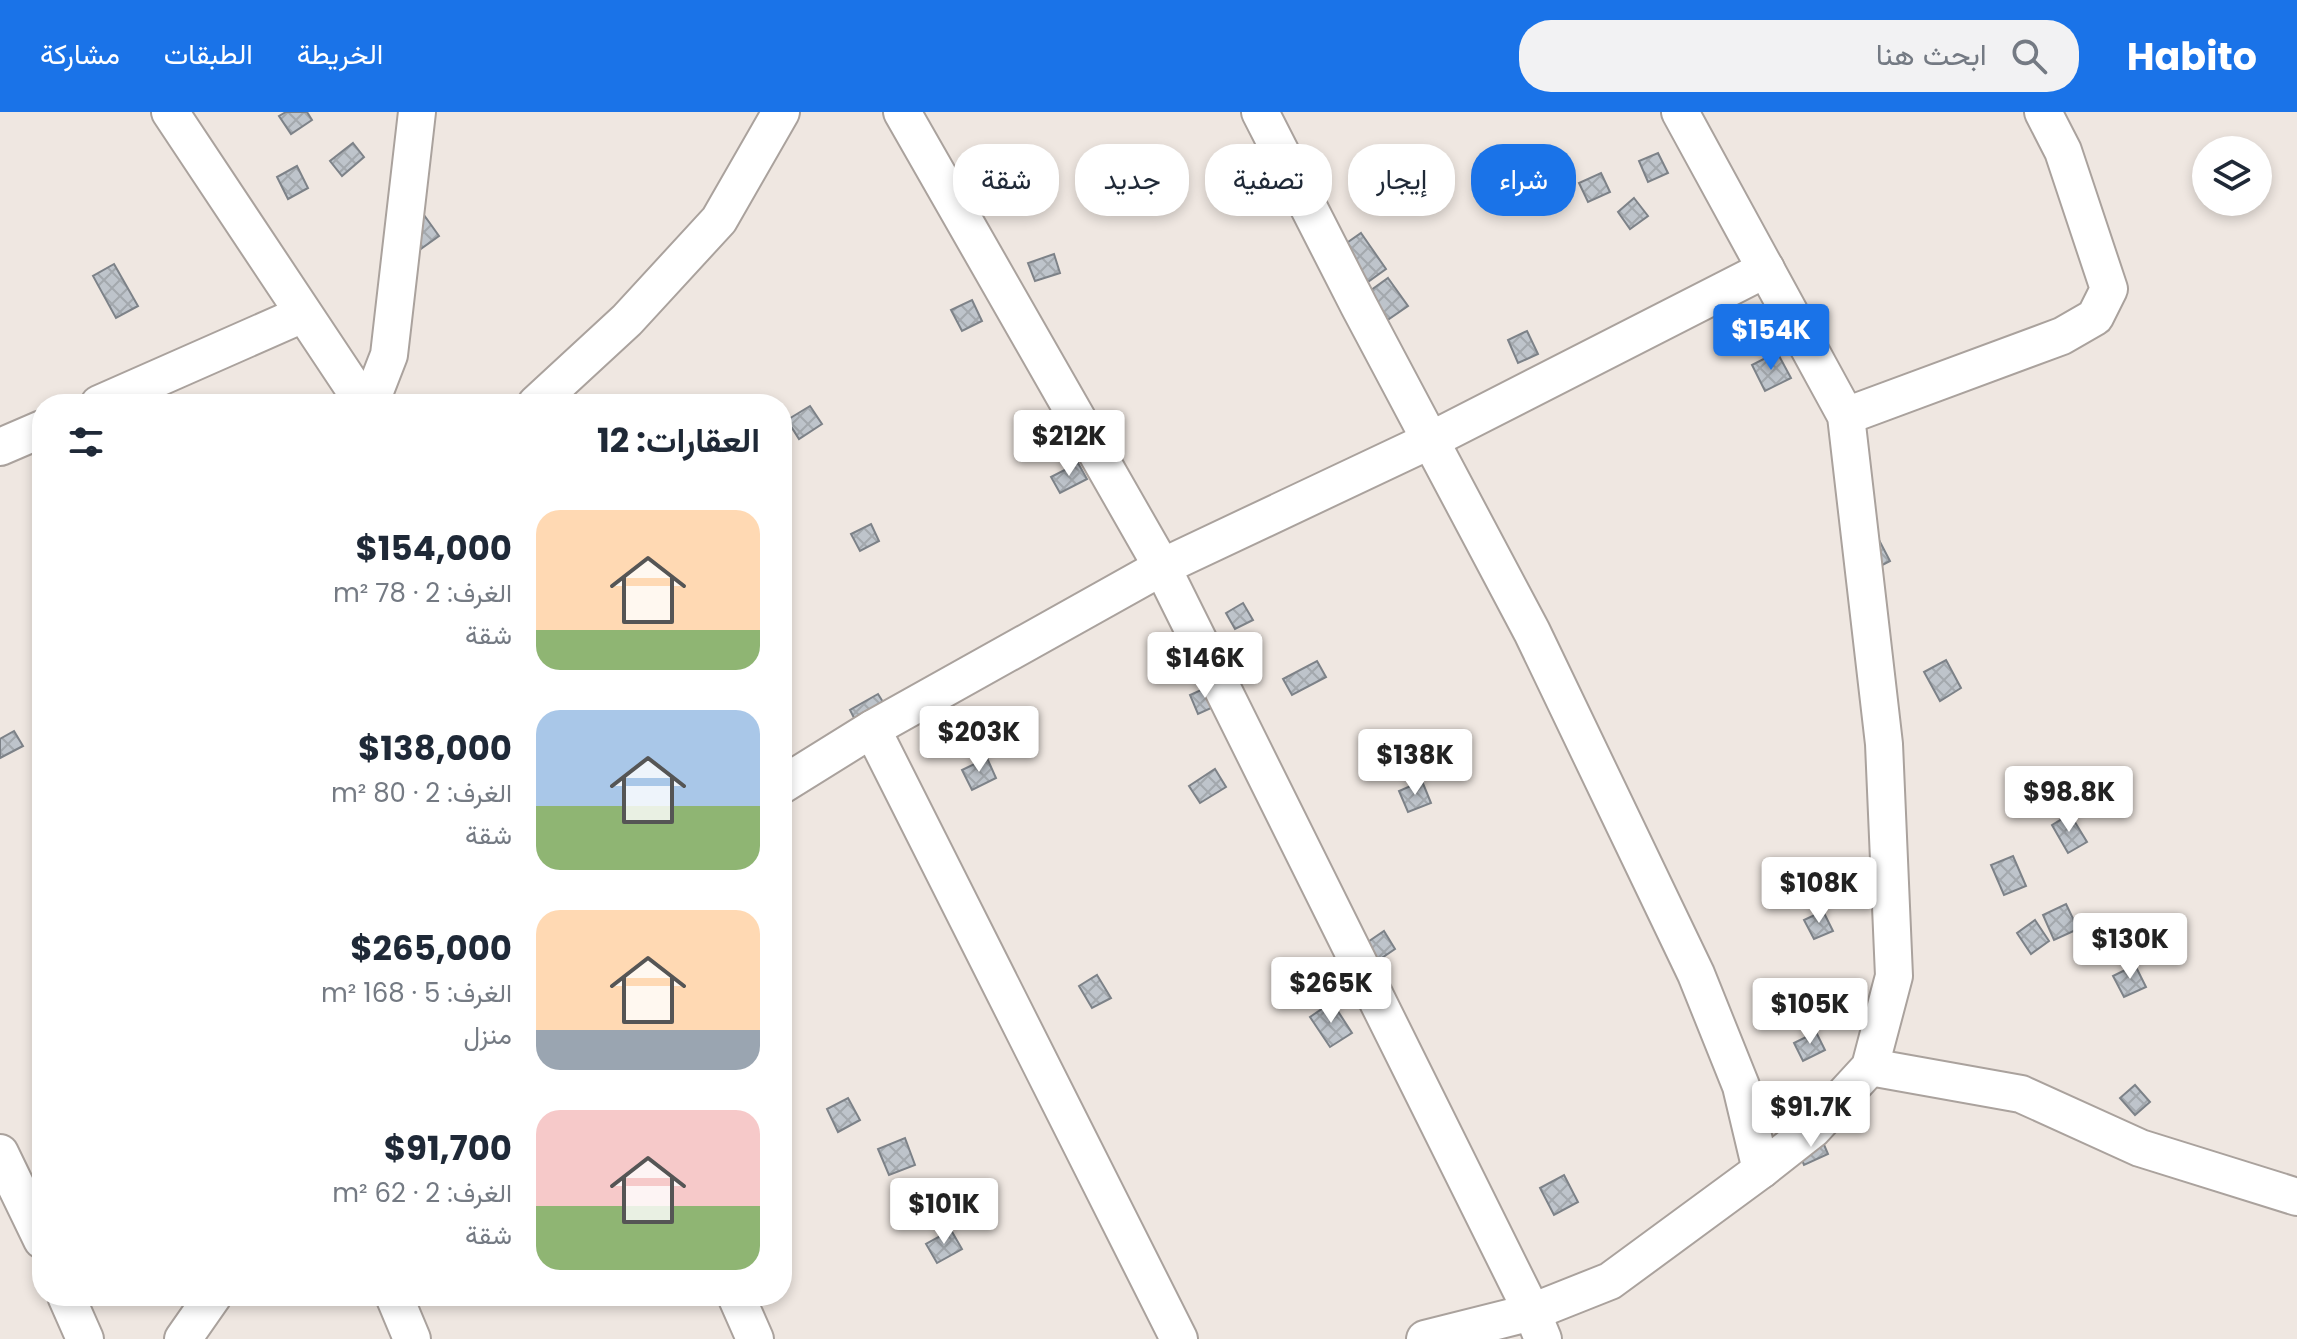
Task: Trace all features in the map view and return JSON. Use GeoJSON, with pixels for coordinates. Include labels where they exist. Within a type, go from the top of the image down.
{"type":"FeatureCollection","features":[{"type":"Feature","properties":{"kind":"street"},"geometry":{"type":"LineString","coordinates":[[170,112],[303,314],[360,394]]}},
{"type":"Feature","properties":{"kind":"street"},"geometry":{"type":"LineString","coordinates":[[371,394],[389,355],[417,112]]}},
{"type":"Feature","properties":{"kind":"street"},"geometry":{"type":"LineString","coordinates":[[547,394],[627,320],[719,220],[781,112]]}},
{"type":"Feature","properties":{"kind":"street"},"geometry":{"type":"LineString","coordinates":[[902,112],[1162,567],[1538,1325]]}},
{"type":"Feature","properties":{"kind":"street"},"geometry":{"type":"LineString","coordinates":[[1260,112],[1532,632],[1696,974],[1741,1086],[1761,1170]]}},
{"type":"Feature","properties":{"kind":"street"},"geometry":{"type":"LineString","coordinates":[[1425,1339],[1538,1325],[1610,1281],[1761,1170],[1813,1129],[1870,1067],[1894,976],[1884,744],[1846,416],[1680,112]]}},
{"type":"Feature","properties":{"kind":"street"},"geometry":{"type":"LineString","coordinates":[[1846,416],[2062,336],[2095,317],[2109,289],[2063,151],[2043,112]]}},
{"type":"Feature","properties":{"kind":"street"},"geometry":{"type":"LineString","coordinates":[[792,779],[872,729],[1162,567],[1431,440],[1766,269]]}},
{"type":"Feature","properties":{"kind":"street"},"geometry":{"type":"LineString","coordinates":[[122,394],[303,314]]}},
{"type":"Feature","properties":{"kind":"street"},"geometry":{"type":"LineString","coordinates":[[0,447],[32,433]]}},
{"type":"Feature","properties":{"kind":"street"},"geometry":{"type":"LineString","coordinates":[[872,729],[1179,1339]]}},
{"type":"Feature","properties":{"kind":"street"},"geometry":{"type":"LineString","coordinates":[[1870,1067],[2021,1094],[2140,1148],[2297,1197]]}},
{"type":"Feature","properties":{"kind":"street"},"geometry":{"type":"LineString","coordinates":[[0,1153],[32,1219]]}},
{"type":"Feature","properties":{"kind":"street"},"geometry":{"type":"LineString","coordinates":[[70,1306],[85,1339]]}},
{"type":"Feature","properties":{"kind":"street"},"geometry":{"type":"LineString","coordinates":[[183,1339],[206,1306]]}},
{"type":"Feature","properties":{"kind":"street"},"geometry":{"type":"LineString","coordinates":[[398,1306],[412,1339]]}},
{"type":"Feature","properties":{"kind":"street"},"geometry":{"type":"LineString","coordinates":[[740,1306],[755,1339]]}},
{"type":"Feature","properties":{"kind":"building"},"geometry":{"type":"Polygon","coordinates":[[[286,112],[307,112],[312,120],[291,134],[279,116],[286,112]]]}},
{"type":"Feature","properties":{"kind":"building"},"geometry":{"type":"Polygon","coordinates":[[[353,143],[364,157],[342,176],[330,161],[353,143]]]}},
{"type":"Feature","properties":{"kind":"building"},"geometry":{"type":"Polygon","coordinates":[[[1658,153],[1668,173],[1648,182],[1639,161],[1658,153]]]}},
{"type":"Feature","properties":{"kind":"building"},"geometry":{"type":"Polygon","coordinates":[[[297,166],[308,188],[288,199],[277,177],[297,166]]]}},
{"type":"Feature","properties":{"kind":"building"},"geometry":{"type":"Polygon","coordinates":[[[1601,173],[1610,192],[1588,202],[1579,183],[1601,173]]]}},
{"type":"Feature","properties":{"kind":"building"},"geometry":{"type":"Polygon","coordinates":[[[1634,198],[1648,216],[1630,229],[1618,212],[1634,198]]]}},
{"type":"Feature","properties":{"kind":"building"},"geometry":{"type":"Polygon","coordinates":[[[424,215],[439,236],[415,253],[400,232],[424,215]]]}},
{"type":"Feature","properties":{"kind":"building"},"geometry":{"type":"Polygon","coordinates":[[[1361,233],[1386,269],[1365,284],[1341,247],[1361,233]]]}},
{"type":"Feature","properties":{"kind":"building"},"geometry":{"type":"Polygon","coordinates":[[[1054,254],[1060,273],[1035,281],[1028,263],[1054,254]]]}},
{"type":"Feature","properties":{"kind":"building"},"geometry":{"type":"Polygon","coordinates":[[[114,264],[138,306],[116,318],[93,276],[114,264]]]}},
{"type":"Feature","properties":{"kind":"building"},"geometry":{"type":"Polygon","coordinates":[[[1388,278],[1408,306],[1386,321],[1367,293],[1388,278]]]}},
{"type":"Feature","properties":{"kind":"building"},"geometry":{"type":"Polygon","coordinates":[[[972,300],[982,321],[962,331],[951,310],[972,300]]]}},
{"type":"Feature","properties":{"kind":"building"},"geometry":{"type":"Polygon","coordinates":[[[1527,331],[1538,354],[1518,363],[1508,340],[1527,331]]]}},
{"type":"Feature","properties":{"kind":"building"},"geometry":{"type":"Polygon","coordinates":[[[1777,352],[1791,378],[1765,391],[1752,365],[1777,352]]]}},
{"type":"Feature","properties":{"kind":"building"},"geometry":{"type":"Polygon","coordinates":[[[810,406],[822,424],[799,439],[792,428],[792,417],[810,406]]]}},
{"type":"Feature","properties":{"kind":"building"},"geometry":{"type":"Polygon","coordinates":[[[1078,463],[1087,479],[1060,493],[1051,477],[1078,463]]]}},
{"type":"Feature","properties":{"kind":"building"},"geometry":{"type":"Polygon","coordinates":[[[871,524],[879,541],[860,551],[851,534],[871,524]]]}},
{"type":"Feature","properties":{"kind":"building"},"geometry":{"type":"Polygon","coordinates":[[[1879,540],[1890,561],[1869,572],[1858,550],[1879,540]]]}},
{"type":"Feature","properties":{"kind":"building"},"geometry":{"type":"Polygon","coordinates":[[[1243,603],[1253,620],[1235,629],[1226,613],[1243,603]]]}},
{"type":"Feature","properties":{"kind":"building"},"geometry":{"type":"Polygon","coordinates":[[[1946,660],[1961,688],[1940,701],[1924,672],[1946,660]]]}},
{"type":"Feature","properties":{"kind":"building"},"geometry":{"type":"Polygon","coordinates":[[[1317,661],[1326,677],[1292,695],[1283,679],[1317,661]]]}},
{"type":"Feature","properties":{"kind":"building"},"geometry":{"type":"Polygon","coordinates":[[[1212,685],[1220,704],[1198,714],[1190,695],[1212,685]]]}},
{"type":"Feature","properties":{"kind":"building"},"geometry":{"type":"Polygon","coordinates":[[[878,694],[888,710],[858,726],[850,710],[878,694]]]}},
{"type":"Feature","properties":{"kind":"building"},"geometry":{"type":"Polygon","coordinates":[[[14,731],[23,746],[0,758],[0,739],[14,731]]]}},
{"type":"Feature","properties":{"kind":"building"},"geometry":{"type":"Polygon","coordinates":[[[987,758],[996,778],[972,790],[962,770],[987,758]]]}},
{"type":"Feature","properties":{"kind":"building"},"geometry":{"type":"Polygon","coordinates":[[[1215,769],[1226,787],[1200,803],[1189,786],[1215,769]]]}},
{"type":"Feature","properties":{"kind":"building"},"geometry":{"type":"Polygon","coordinates":[[[1422,781],[1431,803],[1408,812],[1399,791],[1422,781]]]}},
{"type":"Feature","properties":{"kind":"building"},"geometry":{"type":"Polygon","coordinates":[[[2070,814],[2087,842],[2068,853],[2052,825],[2070,814]]]}},
{"type":"Feature","properties":{"kind":"building"},"geometry":{"type":"Polygon","coordinates":[[[2013,856],[2026,886],[2004,895],[1991,865],[2013,856]]]}},
{"type":"Feature","properties":{"kind":"building"},"geometry":{"type":"Polygon","coordinates":[[[2066,904],[2078,929],[2054,940],[2043,915],[2066,904]]]}},
{"type":"Feature","properties":{"kind":"building"},"geometry":{"type":"Polygon","coordinates":[[[1823,911],[1833,931],[1814,939],[1804,920],[1823,911]]]}},
{"type":"Feature","properties":{"kind":"building"},"geometry":{"type":"Polygon","coordinates":[[[2035,920],[2049,941],[2031,954],[2017,933],[2035,920]]]}},
{"type":"Feature","properties":{"kind":"building"},"geometry":{"type":"Polygon","coordinates":[[[1384,931],[1395,949],[1370,966],[1359,948],[1384,931]]]}},
{"type":"Feature","properties":{"kind":"building"},"geometry":{"type":"Polygon","coordinates":[[[2135,965],[2146,987],[2124,997],[2113,976],[2135,965]]]}},
{"type":"Feature","properties":{"kind":"building"},"geometry":{"type":"Polygon","coordinates":[[[1097,975],[1111,998],[1092,1008],[1079,986],[1097,975]]]}},
{"type":"Feature","properties":{"kind":"building"},"geometry":{"type":"Polygon","coordinates":[[[1332,1002],[1352,1033],[1330,1047],[1310,1017],[1332,1002]]]}},
{"type":"Feature","properties":{"kind":"building"},"geometry":{"type":"Polygon","coordinates":[[[1816,1032],[1825,1050],[1803,1061],[1794,1043],[1816,1032]]]}},
{"type":"Feature","properties":{"kind":"building"},"geometry":{"type":"Polygon","coordinates":[[[2135,1085],[2150,1102],[2135,1115],[2120,1098],[2135,1085]]]}},
{"type":"Feature","properties":{"kind":"building"},"geometry":{"type":"Polygon","coordinates":[[[848,1098],[860,1120],[838,1132],[827,1109],[848,1098]]]}},
{"type":"Feature","properties":{"kind":"building"},"geometry":{"type":"Polygon","coordinates":[[[1819,1133],[1828,1154],[1804,1165],[1795,1143],[1819,1133]]]}},
{"type":"Feature","properties":{"kind":"building"},"geometry":{"type":"Polygon","coordinates":[[[905,1138],[915,1165],[889,1175],[878,1149],[905,1138]]]}},
{"type":"Feature","properties":{"kind":"building"},"geometry":{"type":"Polygon","coordinates":[[[1564,1175],[1578,1202],[1554,1215],[1540,1188],[1564,1175]]]}},
{"type":"Feature","properties":{"kind":"building"},"geometry":{"type":"Polygon","coordinates":[[[951,1230],[962,1249],[937,1263],[926,1244],[951,1230]]]}}]}
